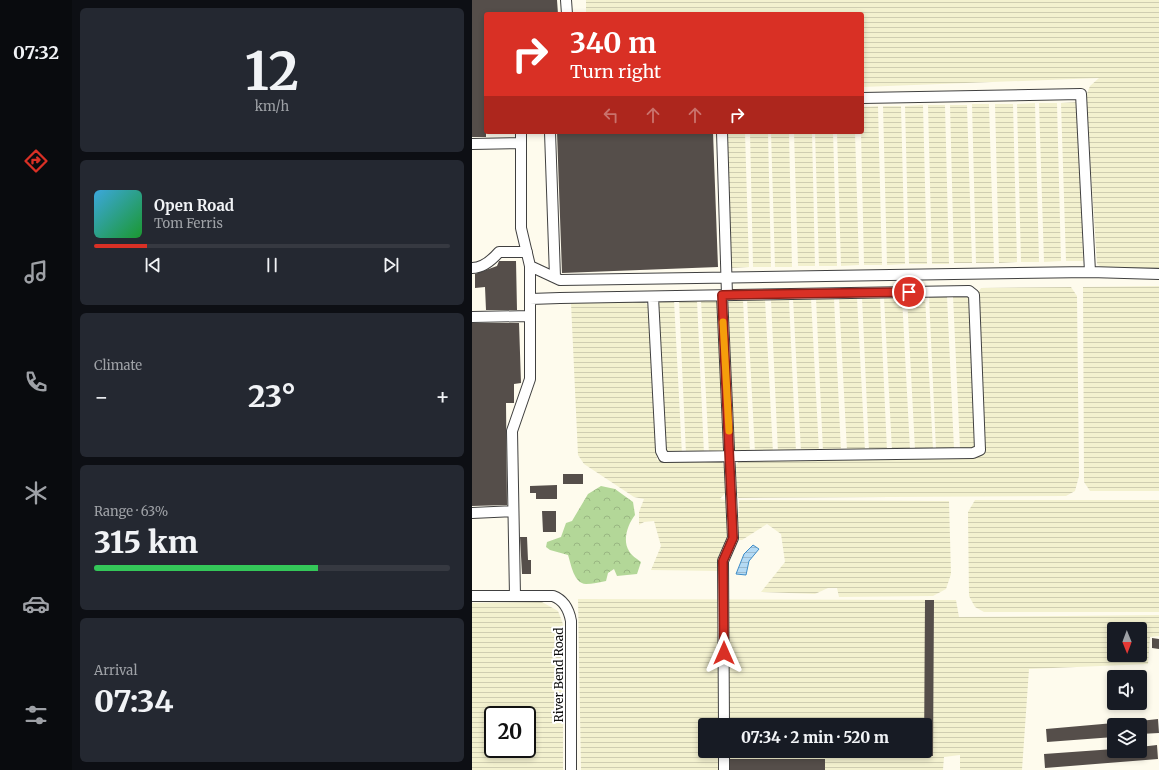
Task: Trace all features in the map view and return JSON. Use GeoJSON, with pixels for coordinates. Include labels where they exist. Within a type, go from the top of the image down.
{"type":"FeatureCollection","features":[{"type":"Feature","properties":{"kind":"street"},"geometry":{"type":"LineString","coordinates":[[566,0],[566,12]]}},
{"type":"Feature","properties":{"kind":"street"},"geometry":{"type":"LineString","coordinates":[[864,98],[1081,94],[1090,272]]}},
{"type":"Feature","properties":{"kind":"street"},"geometry":{"type":"LineString","coordinates":[[515,596],[512,431],[530,379],[530,266],[521,228],[521,134]]}},
{"type":"Feature","properties":{"kind":"street"},"geometry":{"type":"LineString","coordinates":[[550,134],[555,278]]}},
{"type":"Feature","properties":{"kind":"street"},"geometry":{"type":"LineString","coordinates":[[722,134],[726,277],[724,295],[733,538],[723,561],[724,718]]}},
{"type":"Feature","properties":{"kind":"street"},"geometry":{"type":"LineString","coordinates":[[472,144],[521,143]]}},
{"type":"Feature","properties":{"kind":"street"},"geometry":{"type":"LineString","coordinates":[[472,268],[478,268],[492,260],[499,252],[527,252]]}},
{"type":"Feature","properties":{"kind":"street"},"geometry":{"type":"LineString","coordinates":[[530,266],[560,280],[1090,272],[1159,274]]}},
{"type":"Feature","properties":{"kind":"street"},"geometry":{"type":"LineString","coordinates":[[833,276],[834,293]]}},
{"type":"Feature","properties":{"kind":"street"},"geometry":{"type":"LineString","coordinates":[[530,299],[968,291],[974,295],[980,450],[973,453],[664,457],[653,297]]}},
{"type":"Feature","properties":{"kind":"street"},"geometry":{"type":"LineString","coordinates":[[472,318],[530,316]]}},
{"type":"Feature","properties":{"kind":"street"},"geometry":{"type":"LineString","coordinates":[[472,513],[513,511]]}},
{"type":"Feature","properties":{"kind":"street","name":"River Bend Road"},"geometry":{"type":"LineString","coordinates":[[472,596],[553,596],[563,602],[570,615],[571,770]]}},
{"type":"Feature","properties":{"kind":"street"},"geometry":{"type":"LineString","coordinates":[[724,758],[724,770]]}},
{"type":"Feature","properties":{"kind":"shaded area"},"geometry":{"type":"Polygon","coordinates":[[[586,0],[1159,0],[1159,269],[1105,269],[1097,264],[1086,96],[1090,86],[1099,78],[864,87],[864,12],[586,12],[586,0]]]}},
{"type":"Feature","properties":{"kind":"shaded area"},"geometry":{"type":"Polygon","coordinates":[[[1079,102],[1083,261],[1066,261],[1061,103],[1079,102]]]}},
{"type":"Feature","properties":{"kind":"shaded area"},"geometry":{"type":"Polygon","coordinates":[[[1035,103],[1039,262],[1021,262],[1017,104],[1035,103]]]}},
{"type":"Feature","properties":{"kind":"shaded area"},"geometry":{"type":"Polygon","coordinates":[[[1039,103],[1057,103],[1061,261],[1044,262],[1039,103]]]}},
{"type":"Feature","properties":{"kind":"shaded area"},"geometry":{"type":"Polygon","coordinates":[[[972,104],[989,104],[994,263],[976,263],[972,104]]]}},
{"type":"Feature","properties":{"kind":"shaded area"},"geometry":{"type":"Polygon","coordinates":[[[995,104],[1013,104],[1017,262],[999,263],[995,104]]]}},
{"type":"Feature","properties":{"kind":"shaded area"},"geometry":{"type":"Polygon","coordinates":[[[923,105],[927,264],[909,264],[905,106],[923,105]]]}},
{"type":"Feature","properties":{"kind":"shaded area"},"geometry":{"type":"Polygon","coordinates":[[[928,105],[945,105],[949,264],[932,264],[928,105]]]}},
{"type":"Feature","properties":{"kind":"shaded area"},"geometry":{"type":"Polygon","coordinates":[[[950,105],[967,105],[972,263],[954,263],[950,105]]]}},
{"type":"Feature","properties":{"kind":"shaded area"},"geometry":{"type":"Polygon","coordinates":[[[878,106],[882,265],[864,265],[861,134],[864,134],[864,107],[878,106]]]}},
{"type":"Feature","properties":{"kind":"shaded area"},"geometry":{"type":"Polygon","coordinates":[[[883,106],[901,106],[905,264],[887,265],[883,106]]]}},
{"type":"Feature","properties":{"kind":"shaded area"},"geometry":{"type":"Polygon","coordinates":[[[727,134],[745,134],[749,267],[731,268],[727,134]]]}},
{"type":"Feature","properties":{"kind":"shaded area"},"geometry":{"type":"Polygon","coordinates":[[[750,134],[768,134],[771,267],[753,267],[750,134]]]}},
{"type":"Feature","properties":{"kind":"shaded area"},"geometry":{"type":"Polygon","coordinates":[[[771,134],[789,134],[792,267],[775,267],[771,134]]]}},
{"type":"Feature","properties":{"kind":"shaded area"},"geometry":{"type":"Polygon","coordinates":[[[794,134],[812,134],[815,266],[798,266],[794,134]]]}},
{"type":"Feature","properties":{"kind":"shaded area"},"geometry":{"type":"Polygon","coordinates":[[[815,134],[833,134],[837,266],[819,266],[815,134]]]}},
{"type":"Feature","properties":{"kind":"shaded area"},"geometry":{"type":"Polygon","coordinates":[[[837,134],[855,134],[859,265],[841,266],[837,134]]]}},
{"type":"Feature","properties":{"kind":"shaded area"},"geometry":{"type":"Polygon","coordinates":[[[1159,286],[1159,491],[1090,491],[1084,482],[1083,287],[1159,286]]]}},
{"type":"Feature","properties":{"kind":"shaded area"},"geometry":{"type":"Polygon","coordinates":[[[1071,287],[1077,296],[1079,476],[1075,491],[1066,496],[738,498],[733,469],[739,461],[981,456],[976,296],[981,288],[1071,287]]]}},
{"type":"Feature","properties":{"kind":"shaded area"},"geometry":{"type":"Polygon","coordinates":[[[925,296],[933,450],[915,450],[907,297],[925,296]]]}},
{"type":"Feature","properties":{"kind":"shaded area"},"geometry":{"type":"Polygon","coordinates":[[[929,296],[947,296],[954,449],[936,450],[929,296]]]}},
{"type":"Feature","properties":{"kind":"shaded area"},"geometry":{"type":"Polygon","coordinates":[[[953,296],[971,296],[978,449],[960,449],[953,296]]]}},
{"type":"Feature","properties":{"kind":"shaded area"},"geometry":{"type":"Polygon","coordinates":[[[857,297],[865,451],[847,451],[839,298],[857,297]]]}},
{"type":"Feature","properties":{"kind":"shaded area"},"geometry":{"type":"Polygon","coordinates":[[[862,297],[880,297],[887,451],[869,451],[862,297]]]}},
{"type":"Feature","properties":{"kind":"shaded area"},"geometry":{"type":"Polygon","coordinates":[[[884,297],[902,297],[910,450],[892,451],[884,297]]]}},
{"type":"Feature","properties":{"kind":"shaded area"},"geometry":{"type":"Polygon","coordinates":[[[793,298],[811,298],[819,452],[801,452],[793,298]]]}},
{"type":"Feature","properties":{"kind":"shaded area"},"geometry":{"type":"Polygon","coordinates":[[[816,298],[834,298],[841,452],[823,452],[816,298]]]}},
{"type":"Feature","properties":{"kind":"shaded area"},"geometry":{"type":"Polygon","coordinates":[[[743,299],[750,453],[733,454],[725,300],[743,299]]]}},
{"type":"Feature","properties":{"kind":"shaded area"},"geometry":{"type":"Polygon","coordinates":[[[747,299],[765,299],[773,453],[755,453],[747,299]]]}},
{"type":"Feature","properties":{"kind":"shaded area"},"geometry":{"type":"Polygon","coordinates":[[[771,299],[789,299],[796,452],[778,453],[771,299]]]}},
{"type":"Feature","properties":{"kind":"shaded area"},"geometry":{"type":"Polygon","coordinates":[[[642,300],[651,308],[657,460],[722,462],[726,469],[726,492],[720,499],[728,501],[728,536],[718,559],[717,571],[651,570],[661,546],[654,521],[644,522],[639,525],[639,512],[644,499],[634,497],[584,464],[578,455],[571,303],[576,301],[642,300]]]}},
{"type":"Feature","properties":{"kind":"shaded area"},"geometry":{"type":"Polygon","coordinates":[[[674,300],[682,455],[664,455],[656,301],[674,300]]]}},
{"type":"Feature","properties":{"kind":"shaded area"},"geometry":{"type":"Polygon","coordinates":[[[679,300],[697,300],[704,454],[686,454],[679,300]]]}},
{"type":"Feature","properties":{"kind":"shaded area"},"geometry":{"type":"Polygon","coordinates":[[[701,300],[719,300],[727,454],[709,454],[701,300]]]}},
{"type":"Feature","properties":{"kind":"shaded area"},"geometry":{"type":"Polygon","coordinates":[[[739,500],[949,501],[951,574],[946,589],[933,596],[839,597],[837,588],[828,588],[815,594],[761,592],[785,562],[781,534],[767,524],[742,540],[737,540],[739,500]]]}},
{"type":"Feature","properties":{"kind":"shaded area"},"geometry":{"type":"Polygon","coordinates":[[[975,500],[1159,500],[1159,612],[984,612],[975,607],[969,596],[968,512],[975,500]]]}},
{"type":"Feature","properties":{"kind":"shaded area"},"geometry":{"type":"Polygon","coordinates":[[[578,599],[956,600],[959,617],[1159,615],[1159,636],[1150,637],[1148,664],[1029,669],[1022,770],[960,770],[960,755],[944,757],[943,770],[581,770],[578,599]]]}},
{"type":"Feature","properties":{"kind":"shaded area"},"geometry":{"type":"Polygon","coordinates":[[[542,602],[558,611],[563,624],[563,770],[472,770],[472,603],[542,602]]]}},
{"type":"Feature","properties":{"kind":"green space"},"geometry":{"type":"Polygon","coordinates":[[[601,486],[615,489],[633,502],[635,515],[628,527],[626,542],[630,552],[641,562],[637,574],[617,576],[614,569],[608,573],[606,581],[586,584],[579,581],[576,577],[568,555],[550,550],[546,547],[547,542],[561,537],[566,523],[572,521],[588,494],[601,486]]]}},
{"type":"Feature","properties":{"kind":"water"},"geometry":{"type":"Polygon","coordinates":[[[753,545],[759,549],[749,561],[746,575],[736,574],[744,554],[753,545]]]}},
{"type":"Feature","properties":{"kind":"building"},"geometry":{"type":"Polygon","coordinates":[[[472,0],[557,0],[558,12],[484,12],[484,134],[486,134],[486,137],[472,137],[472,0]]]}},
{"type":"Feature","properties":{"kind":"building"},"geometry":{"type":"Polygon","coordinates":[[[557,134],[713,134],[718,267],[562,273],[557,134]]]}},
{"type":"Feature","properties":{"kind":"building"},"geometry":{"type":"Polygon","coordinates":[[[499,261],[516,261],[517,310],[486,310],[485,287],[475,288],[475,274],[497,266],[499,261]]]}},
{"type":"Feature","properties":{"kind":"building"},"geometry":{"type":"Polygon","coordinates":[[[472,323],[519,323],[521,383],[514,384],[514,403],[506,403],[507,505],[472,506],[472,323]]]}},
{"type":"Feature","properties":{"kind":"building"},"geometry":{"type":"Polygon","coordinates":[[[563,474],[583,474],[583,484],[563,484],[563,474]]]}},
{"type":"Feature","properties":{"kind":"building"},"geometry":{"type":"Polygon","coordinates":[[[557,485],[557,499],[536,499],[536,493],[530,493],[530,486],[557,485]]]}},
{"type":"Feature","properties":{"kind":"building"},"geometry":{"type":"Polygon","coordinates":[[[542,511],[556,511],[556,532],[543,532],[542,511]]]}},
{"type":"Feature","properties":{"kind":"building"},"geometry":{"type":"Polygon","coordinates":[[[520,537],[527,537],[528,560],[531,560],[531,574],[522,574],[520,537]]]}},
{"type":"Feature","properties":{"kind":"building"},"geometry":{"type":"Polygon","coordinates":[[[925,600],[934,600],[933,756],[932,718],[924,718],[925,600]]]}},
{"type":"Feature","properties":{"kind":"building"},"geometry":{"type":"Polygon","coordinates":[[[1152,638],[1159,639],[1159,649],[1152,648],[1152,638]]]}},
{"type":"Feature","properties":{"kind":"building"},"geometry":{"type":"Polygon","coordinates":[[[1158,719],[1159,733],[1147,734],[1147,720],[1158,719]]]}},
{"type":"Feature","properties":{"kind":"building"},"geometry":{"type":"Polygon","coordinates":[[[1107,724],[1107,738],[1047,742],[1046,729],[1107,724]]]}},
{"type":"Feature","properties":{"kind":"building"},"geometry":{"type":"Polygon","coordinates":[[[1157,745],[1158,759],[1045,768],[1044,754],[1107,750],[1107,758],[1147,758],[1147,746],[1157,745]]]}},
{"type":"Feature","properties":{"kind":"building"},"geometry":{"type":"Polygon","coordinates":[[[730,759],[825,759],[825,770],[730,770],[730,759]]]}},
{"type":"Feature","properties":{"kind":"slow traffic"},"geometry":{"type":"LineString","coordinates":[[723,322],[729,431]]}},
{"type":"Feature","properties":{"kind":"route"},"geometry":{"type":"LineString","coordinates":[[724,653],[723,561],[733,538],[722,295],[909,292]]}}]}
